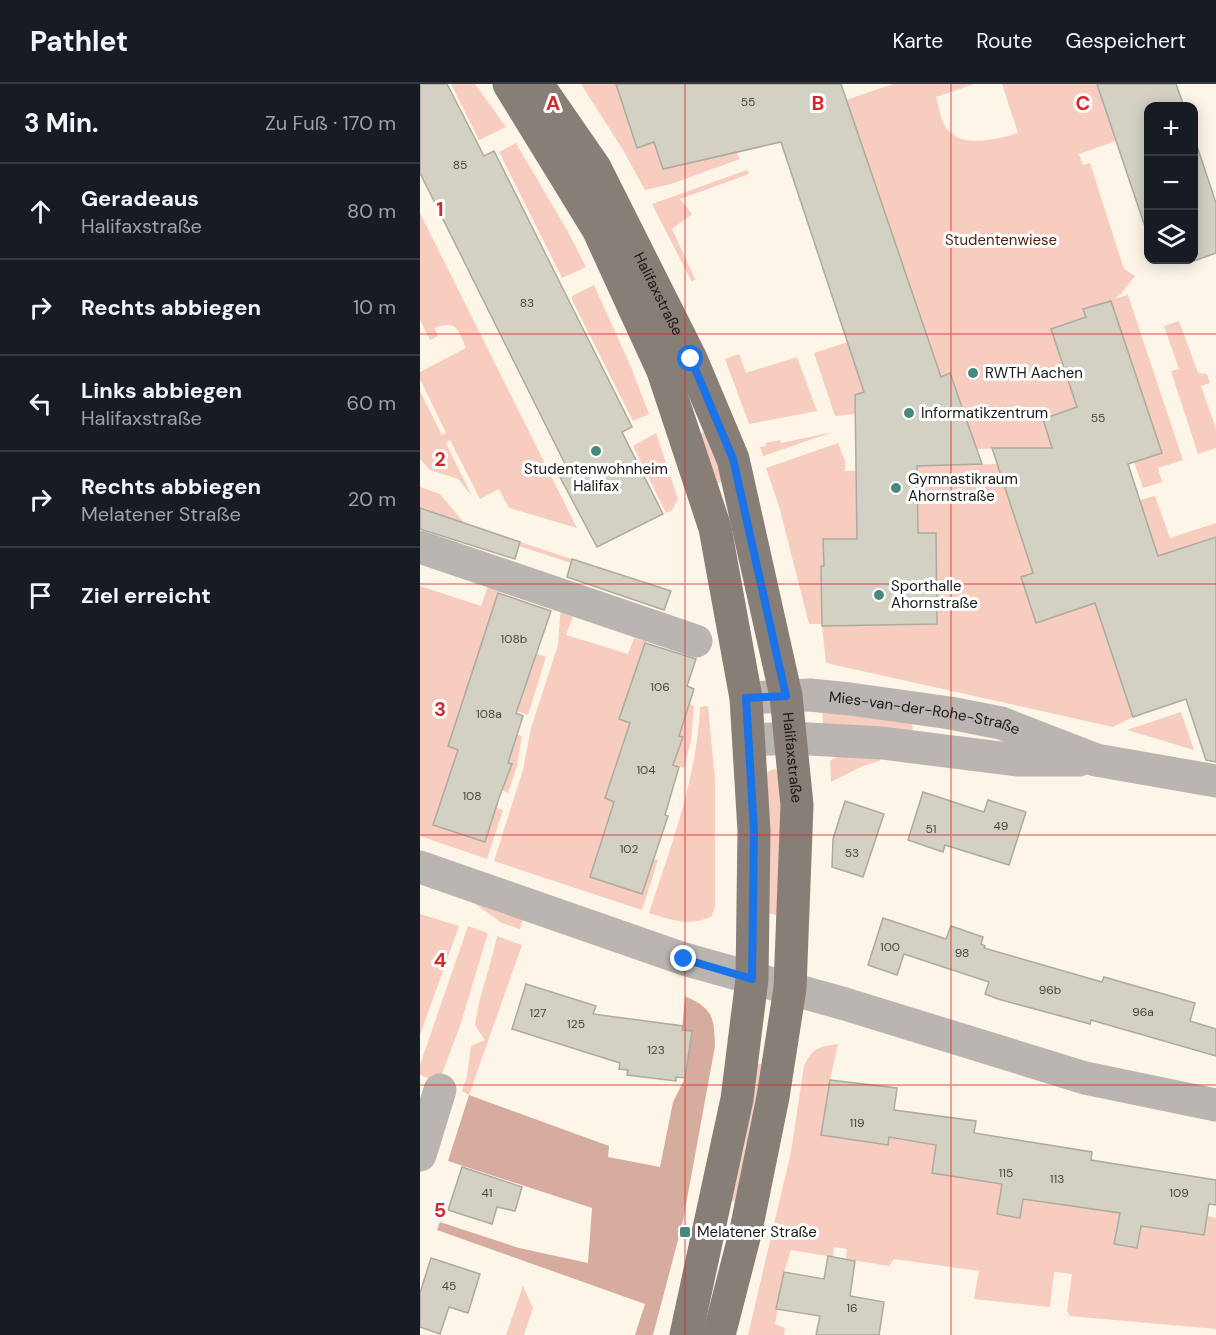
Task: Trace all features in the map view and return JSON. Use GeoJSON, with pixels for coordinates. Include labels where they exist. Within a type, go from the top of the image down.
{"type":"FeatureCollection","features":[{"type":"Feature","properties":{"kind":"main road","name":"Halifaxstraße"},"geometry":{"type":"LineString","coordinates":[[509,84],[598,229],[663,371],[715,528],[746,698],[754,831],[752,979],[737,1099],[686,1335]]}},
{"type":"Feature","properties":{"kind":"main road","name":"Halifaxstraße"},"geometry":{"type":"LineString","coordinates":[[537,84],[595,168],[691,359],[733,459],[786,696],[797,805],[790,988],[773,1097],[746,1230],[719,1335]]}},
{"type":"Feature","properties":{"kind":"street"},"geometry":{"type":"LineString","coordinates":[[420,547],[696,641]]}},
{"type":"Feature","properties":{"kind":"street","name":"Mies-van-der-Rohe-Straße"},"geometry":{"type":"LineString","coordinates":[[746,698],[810,695],[950,713],[1001,723],[1096,760]]}},
{"type":"Feature","properties":{"kind":"street","name":"Mies-van-der-Rohe-Straße"},"geometry":{"type":"LineString","coordinates":[[750,740],[790,738],[882,743],[1017,760],[1096,760],[1216,781]]}},
{"type":"Feature","properties":{"kind":"street"},"geometry":{"type":"LineString","coordinates":[[420,867],[684,959],[790,988],[1085,1078],[1216,1104]]}},
{"type":"Feature","properties":{"kind":"street"},"geometry":{"type":"LineString","coordinates":[[420,1155],[440,1090]]}},
{"type":"Feature","properties":{"kind":"green space"},"geometry":{"type":"Polygon","coordinates":[[[451,84],[475,84],[506,127],[479,140],[451,84]]]}},
{"type":"Feature","properties":{"kind":"green space"},"geometry":{"type":"Polygon","coordinates":[[[581,84],[616,84],[637,148],[654,142],[663,168],[736,152],[740,159],[671,184],[645,190],[623,150],[581,84]]]}},
{"type":"Feature","properties":{"kind":"green space","name":"Studentenwiese"},"geometry":{"type":"Polygon","coordinates":[[[893,84],[974,84],[936,97],[947,129],[962,139],[981,141],[1018,133],[1002,84],[1097,84],[1116,141],[1079,154],[1083,165],[1090,163],[1124,269],[1135,276],[1114,299],[1128,295],[1183,460],[1158,468],[1162,482],[1143,488],[1134,462],[1162,452],[1111,301],[1084,309],[1086,317],[1051,329],[1080,416],[1052,446],[967,449],[969,426],[950,374],[941,377],[846,100],[893,84]]]}},
{"type":"Feature","properties":{"kind":"green space"},"geometry":{"type":"Polygon","coordinates":[[[516,143],[586,267],[562,278],[499,152],[516,143]]]}},
{"type":"Feature","properties":{"kind":"green space"},"geometry":{"type":"Polygon","coordinates":[[[747,170],[749,174],[680,199],[692,214],[672,229],[695,279],[692,282],[652,204],[747,170]]]}},
{"type":"Feature","properties":{"kind":"green space"},"geometry":{"type":"Polygon","coordinates":[[[420,213],[577,528],[509,508],[499,489],[480,499],[450,440],[446,443],[472,496],[458,479],[430,470],[420,459],[420,391],[442,435],[446,433],[420,379],[420,372],[466,348],[456,328],[448,325],[435,328],[438,336],[430,340],[420,320],[420,213]]]}},
{"type":"Feature","properties":{"kind":"green space"},"geometry":{"type":"Polygon","coordinates":[[[594,285],[631,367],[649,414],[633,421],[572,300],[572,296],[594,285]]]}},
{"type":"Feature","properties":{"kind":"green space"},"geometry":{"type":"Polygon","coordinates":[[[1179,321],[1198,373],[1207,374],[1210,383],[1201,386],[1216,429],[1216,448],[1198,454],[1171,371],[1179,369],[1164,326],[1179,321]]]}},
{"type":"Feature","properties":{"kind":"green space"},"geometry":{"type":"Polygon","coordinates":[[[848,342],[864,392],[854,396],[858,405],[855,406],[855,414],[835,416],[814,353],[848,342]]]}},
{"type":"Feature","properties":{"kind":"green space"},"geometry":{"type":"Polygon","coordinates":[[[739,354],[746,373],[797,357],[817,411],[749,424],[725,359],[739,354]]]}},
{"type":"Feature","properties":{"kind":"green space"},"geometry":{"type":"Polygon","coordinates":[[[707,431],[724,481],[711,485],[695,435],[707,431]]]}},
{"type":"Feature","properties":{"kind":"green space"},"geometry":{"type":"Polygon","coordinates":[[[833,432],[763,456],[760,447],[766,446],[765,443],[780,440],[781,443],[833,432]]]}},
{"type":"Feature","properties":{"kind":"green space"},"geometry":{"type":"Polygon","coordinates":[[[656,433],[678,499],[672,510],[666,513],[633,446],[656,433]]]}},
{"type":"Feature","properties":{"kind":"green space"},"geometry":{"type":"Polygon","coordinates":[[[838,443],[845,461],[845,471],[856,471],[857,539],[824,540],[824,566],[821,566],[822,624],[809,624],[779,506],[766,468],[838,443]]]}},
{"type":"Feature","properties":{"kind":"green space"},"geometry":{"type":"Polygon","coordinates":[[[997,464],[1033,573],[1021,577],[1036,623],[1095,603],[1133,717],[1113,727],[826,663],[822,626],[937,624],[936,533],[918,533],[917,466],[997,464]]]}},
{"type":"Feature","properties":{"kind":"green space"},"geometry":{"type":"Polygon","coordinates":[[[420,487],[440,494],[464,523],[422,508],[420,511],[420,487]]]}},
{"type":"Feature","properties":{"kind":"green space"},"geometry":{"type":"Polygon","coordinates":[[[1155,496],[1170,538],[1216,523],[1216,536],[1158,556],[1140,500],[1155,496]]]}},
{"type":"Feature","properties":{"kind":"green space"},"geometry":{"type":"Polygon","coordinates":[[[520,542],[572,559],[571,563],[519,546],[520,542]]]}},
{"type":"Feature","properties":{"kind":"green space"},"geometry":{"type":"Polygon","coordinates":[[[489,583],[530,596],[528,601],[499,592],[448,746],[458,750],[433,825],[485,842],[496,808],[503,810],[487,859],[420,836],[420,586],[481,606],[489,583]]]}},
{"type":"Feature","properties":{"kind":"green space"},"geometry":{"type":"Polygon","coordinates":[[[561,606],[575,611],[566,635],[628,654],[634,638],[646,641],[619,719],[630,723],[605,798],[614,802],[590,877],[642,894],[653,859],[658,860],[642,910],[494,861],[523,770],[531,728],[558,645],[561,606]]]}},
{"type":"Feature","properties":{"kind":"green space"},"geometry":{"type":"Polygon","coordinates":[[[535,653],[546,657],[528,715],[516,711],[535,653]]]}},
{"type":"Feature","properties":{"kind":"green space"},"geometry":{"type":"Polygon","coordinates":[[[682,701],[694,706],[691,741],[684,768],[674,764],[683,737],[672,733],[682,701]]]}},
{"type":"Feature","properties":{"kind":"green space"},"geometry":{"type":"Polygon","coordinates":[[[708,706],[715,779],[715,906],[712,916],[688,922],[649,913],[682,812],[694,760],[700,707],[708,706]]]}},
{"type":"Feature","properties":{"kind":"green space"},"geometry":{"type":"Polygon","coordinates":[[[822,709],[909,719],[913,728],[911,733],[823,724],[822,709]]]}},
{"type":"Feature","properties":{"kind":"green space"},"geometry":{"type":"Polygon","coordinates":[[[1181,712],[1194,750],[1127,730],[1181,712]]]}},
{"type":"Feature","properties":{"kind":"green space"},"geometry":{"type":"Polygon","coordinates":[[[509,732],[522,736],[517,766],[508,793],[502,790],[511,764],[500,760],[509,732]]]}},
{"type":"Feature","properties":{"kind":"green space"},"geometry":{"type":"Polygon","coordinates":[[[879,751],[880,761],[863,766],[831,782],[830,761],[842,753],[879,751]]]}},
{"type":"Feature","properties":{"kind":"green space"},"geometry":{"type":"Polygon","coordinates":[[[775,769],[780,774],[784,917],[764,912],[764,775],[775,769]]]}},
{"type":"Feature","properties":{"kind":"green space"},"geometry":{"type":"Polygon","coordinates":[[[467,898],[523,919],[520,929],[502,923],[467,898]]]}},
{"type":"Feature","properties":{"kind":"green space"},"geometry":{"type":"Polygon","coordinates":[[[420,914],[459,926],[420,1035],[420,914]]]}},
{"type":"Feature","properties":{"kind":"green space"},"geometry":{"type":"Polygon","coordinates":[[[468,926],[488,933],[460,1026],[439,1082],[420,1075],[420,1065],[468,926]]]}},
{"type":"Feature","properties":{"kind":"green space"},"geometry":{"type":"Polygon","coordinates":[[[497,936],[522,945],[469,1095],[462,1091],[467,1076],[471,1046],[485,1040],[475,1025],[497,936]]]}},
{"type":"Feature","properties":{"kind":"green space"},"geometry":{"type":"Polygon","coordinates":[[[838,1044],[821,1135],[887,1145],[889,1137],[936,1145],[932,1173],[966,1178],[1004,1176],[997,1214],[1020,1218],[1023,1199],[1120,1209],[1114,1244],[1136,1248],[1142,1223],[1204,1235],[1207,1216],[1216,1218],[1216,1329],[1070,1316],[1067,1311],[1072,1274],[1054,1272],[1050,1307],[974,1299],[979,1271],[894,1259],[889,1266],[846,1259],[847,1249],[834,1247],[833,1257],[791,1250],[784,1272],[775,1324],[785,1328],[784,1335],[748,1335],[791,1152],[804,1066],[810,1055],[817,1049],[838,1044]]]}},
{"type":"Feature","properties":{"kind":"green space"},"geometry":{"type":"Polygon","coordinates":[[[753,1063],[767,1065],[736,1202],[732,1201],[729,1196],[753,1063]]]}},
{"type":"Feature","properties":{"kind":"green space"},"geometry":{"type":"Polygon","coordinates":[[[523,1286],[533,1308],[524,1335],[506,1335],[523,1286]]]}},
{"type":"Feature","properties":{"kind":"shaded area"},"geometry":{"type":"Polygon","coordinates":[[[685,996],[701,1005],[710,1015],[714,1027],[715,1046],[683,1221],[653,1335],[635,1335],[645,1304],[437,1230],[440,1222],[519,1248],[588,1263],[592,1208],[448,1161],[469,1095],[609,1146],[608,1157],[660,1167],[673,1102],[685,1078],[692,1031],[682,1030],[685,996]]]}},
{"type":"Feature","properties":{"kind":"building"},"geometry":{"type":"Polygon","coordinates":[[[420,84],[447,84],[484,156],[494,151],[632,427],[622,432],[663,514],[597,547],[560,477],[569,472],[420,173],[420,84]]]}},
{"type":"Feature","properties":{"kind":"building"},"geometry":{"type":"Polygon","coordinates":[[[616,84],[841,84],[941,377],[950,373],[982,464],[917,466],[918,533],[936,533],[937,624],[822,626],[823,539],[857,539],[855,395],[864,392],[781,142],[663,169],[654,142],[637,148],[616,84]]]}},
{"type":"Feature","properties":{"kind":"building"},"geometry":{"type":"Polygon","coordinates":[[[1097,84],[1176,84],[1183,102],[1144,102],[1144,224],[1097,84]]]}},
{"type":"Feature","properties":{"kind":"building"},"geometry":{"type":"Polygon","coordinates":[[[1198,149],[1216,203],[1216,253],[1198,260],[1198,149]]]}},
{"type":"Feature","properties":{"kind":"building"},"geometry":{"type":"Polygon","coordinates":[[[1111,301],[1162,453],[1128,464],[1158,556],[1216,537],[1216,762],[1206,760],[1186,699],[1133,717],[1095,603],[1036,623],[1021,577],[1033,573],[992,448],[1052,448],[1043,419],[1077,407],[1051,329],[1086,317],[1083,309],[1111,301]]]}},
{"type":"Feature","properties":{"kind":"building"},"geometry":{"type":"Polygon","coordinates":[[[420,508],[520,542],[515,559],[420,529],[420,508]]]}},
{"type":"Feature","properties":{"kind":"building"},"geometry":{"type":"Polygon","coordinates":[[[572,559],[671,591],[664,610],[567,577],[572,559]]]}},
{"type":"Feature","properties":{"kind":"building"},"geometry":{"type":"Polygon","coordinates":[[[498,593],[551,611],[516,713],[523,716],[508,763],[512,764],[485,842],[433,825],[458,750],[448,746],[498,593]]]}},
{"type":"Feature","properties":{"kind":"building"},"geometry":{"type":"Polygon","coordinates":[[[645,643],[696,659],[687,686],[694,689],[679,736],[683,737],[673,765],[679,767],[665,815],[668,816],[642,894],[590,877],[614,802],[605,798],[630,723],[619,719],[645,643]]]}},
{"type":"Feature","properties":{"kind":"building"},"geometry":{"type":"Polygon","coordinates":[[[923,792],[984,812],[988,800],[1026,812],[1009,865],[945,845],[943,852],[908,840],[923,792]]]}},
{"type":"Feature","properties":{"kind":"building"},"geometry":{"type":"Polygon","coordinates":[[[845,801],[884,814],[863,877],[832,867],[833,839],[845,801]]]}},
{"type":"Feature","properties":{"kind":"building"},"geometry":{"type":"Polygon","coordinates":[[[883,918],[946,939],[951,926],[983,937],[981,944],[985,946],[984,948],[1102,982],[1104,977],[1195,1003],[1190,1021],[1216,1029],[1216,1056],[1091,1020],[1090,1024],[998,999],[985,994],[989,982],[904,954],[897,975],[868,965],[883,918]]]}},
{"type":"Feature","properties":{"kind":"building"},"geometry":{"type":"Polygon","coordinates":[[[526,984],[596,1006],[593,1014],[683,1026],[682,1030],[692,1031],[685,1078],[676,1077],[676,1081],[627,1075],[628,1070],[619,1069],[620,1063],[512,1029],[526,984]]]}},
{"type":"Feature","properties":{"kind":"building"},"geometry":{"type":"Polygon","coordinates":[[[830,1080],[897,1088],[894,1110],[976,1121],[974,1133],[1092,1152],[1091,1160],[1216,1180],[1216,1205],[1209,1204],[1204,1235],[1141,1226],[1137,1248],[1114,1244],[1120,1213],[1023,1199],[1020,1218],[997,1214],[1002,1184],[932,1173],[936,1145],[889,1137],[888,1145],[821,1135],[830,1080]]]}},
{"type":"Feature","properties":{"kind":"building"},"geometry":{"type":"Polygon","coordinates":[[[462,1167],[522,1187],[515,1211],[497,1207],[492,1224],[448,1210],[462,1167]]]}},
{"type":"Feature","properties":{"kind":"building"},"geometry":{"type":"Polygon","coordinates":[[[828,1256],[855,1261],[850,1296],[884,1302],[879,1335],[816,1335],[820,1316],[776,1309],[784,1272],[824,1279],[828,1256]]]}},
{"type":"Feature","properties":{"kind":"building"},"geometry":{"type":"Polygon","coordinates":[[[431,1258],[480,1274],[468,1313],[449,1307],[440,1334],[420,1327],[420,1293],[431,1258]]]}},
{"type":"Feature","properties":{"kind":"place","name":"RWTH Aachen"},"geometry":{"type":"Point","coordinates":[973,373]}},
{"type":"Feature","properties":{"kind":"place","name":"Informatikzentrum"},"geometry":{"type":"Point","coordinates":[909,413]}},
{"type":"Feature","properties":{"kind":"place","name":"Studentenwohnheim Halifax"},"geometry":{"type":"Point","coordinates":[596,451]}},
{"type":"Feature","properties":{"kind":"place","name":"Gymnastikraum Ahornstraße"},"geometry":{"type":"Point","coordinates":[896,488]}},
{"type":"Feature","properties":{"kind":"place","name":"Sporthalle Ahornstraße"},"geometry":{"type":"Point","coordinates":[879,595]}},
{"type":"Feature","properties":{"kind":"place","name":"Melatener Straße"},"geometry":{"type":"Point","coordinates":[685,1232]}},
{"type":"Feature","properties":{"kind":"route"},"geometry":{"type":"LineString","coordinates":[[684,959],[752,979],[754,831],[746,698],[786,696],[733,459],[691,359]]}}]}
